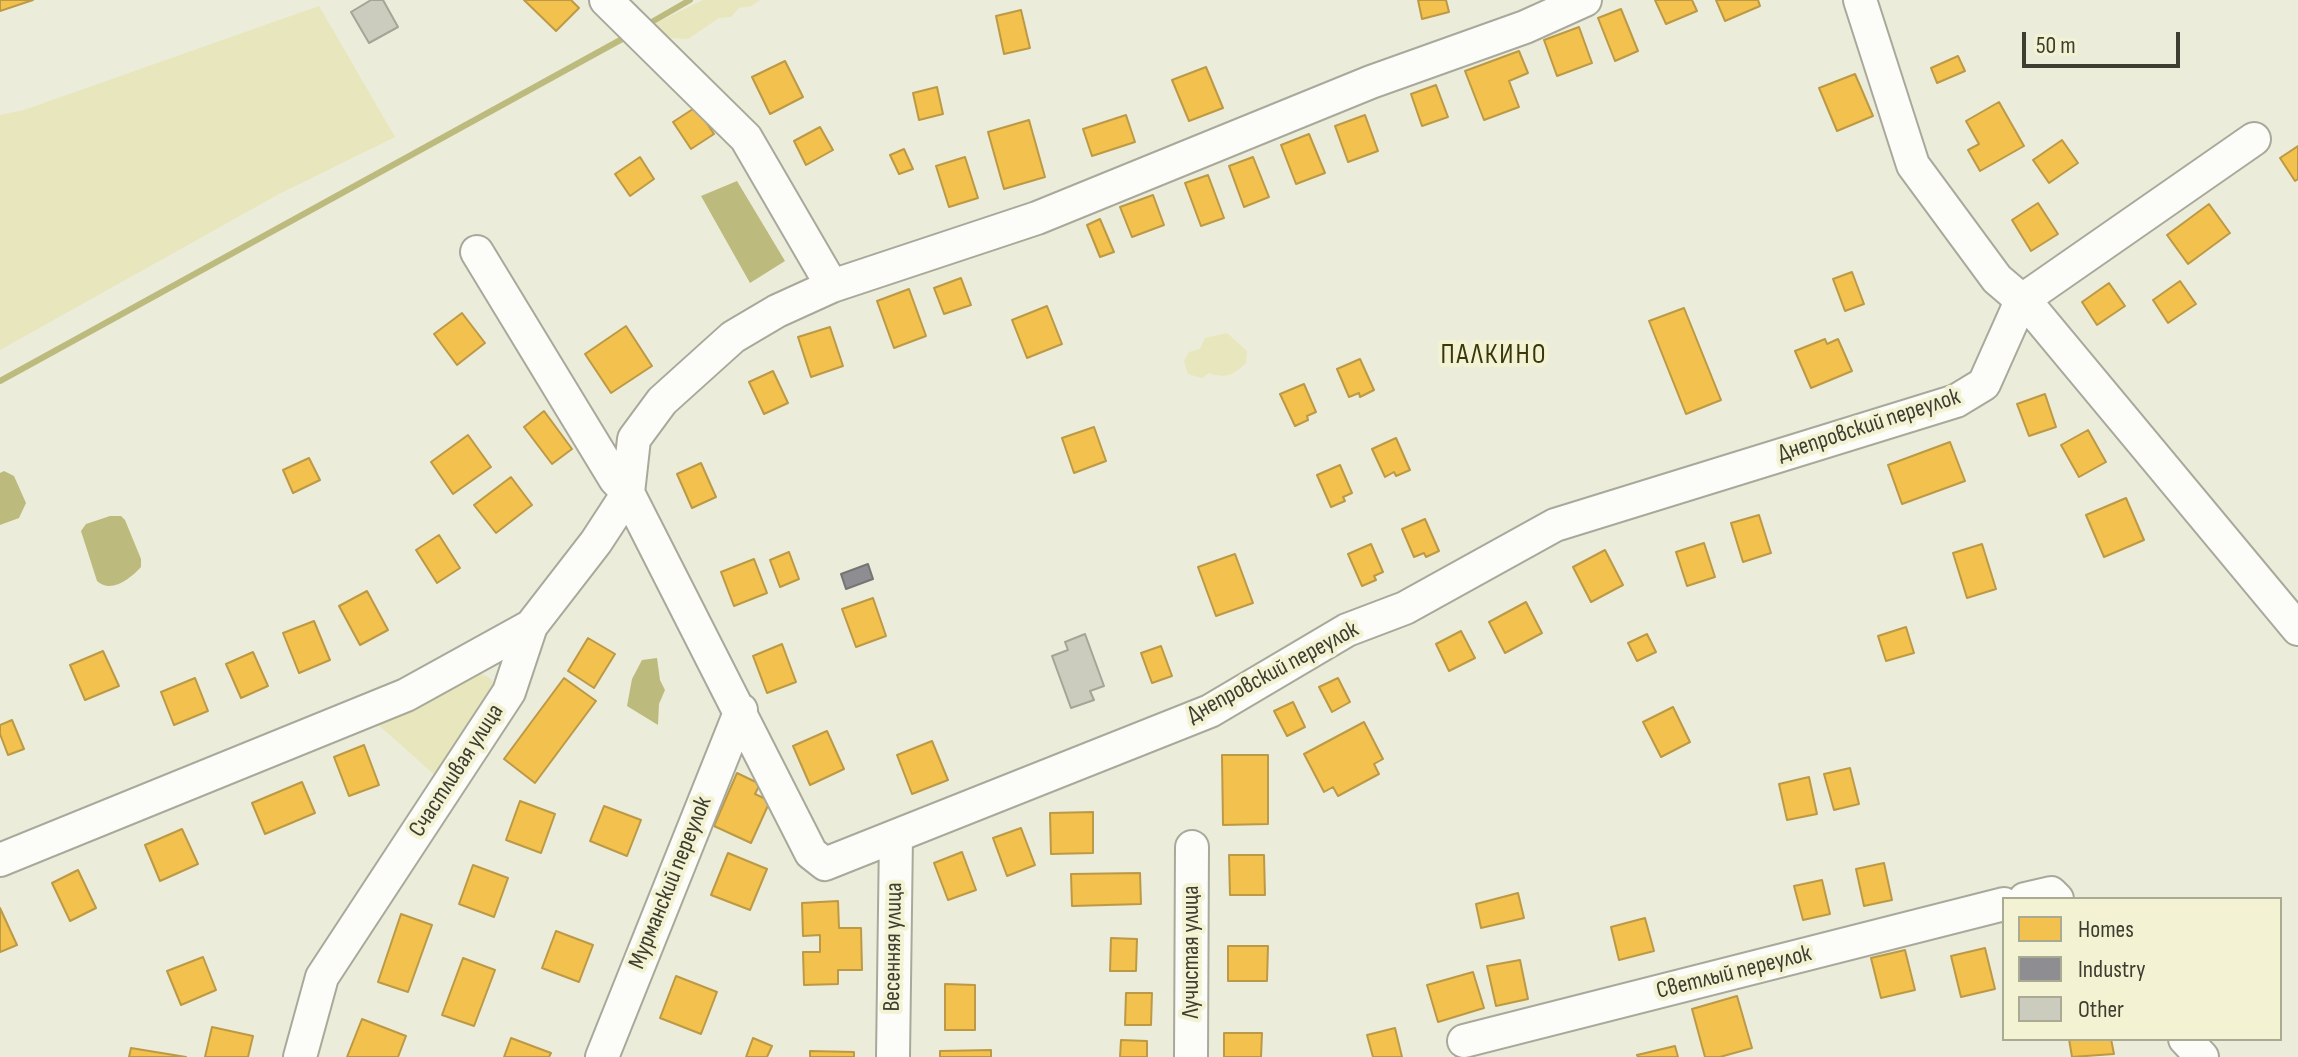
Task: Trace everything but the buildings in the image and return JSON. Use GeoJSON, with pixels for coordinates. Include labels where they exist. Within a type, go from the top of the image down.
{"type":"FeatureCollection","features":[{"type":"Feature","properties":{"kind":"street"},"geometry":{"type":"LineString","coordinates":[[606,0],[746,138],[832,286]]}},
{"type":"Feature","properties":{"kind":"street"},"geometry":{"type":"LineString","coordinates":[[628,493],[634,439],[662,401],[733,337],[777,311],[832,286],[1037,218],[1371,82],[1525,27],[1585,0]]}},
{"type":"Feature","properties":{"kind":"street"},"geometry":{"type":"LineString","coordinates":[[1860,0],[1913,165],[1997,279],[2031,308],[2298,629]]}},
{"type":"Feature","properties":{"kind":"street"},"geometry":{"type":"LineString","coordinates":[[2021,301],[2254,139]]}},
{"type":"Feature","properties":{"kind":"street","name":"Днепровский переулок"},"geometry":{"type":"LineString","coordinates":[[477,252],[615,479],[628,493],[811,853],[825,864],[1210,711],[1347,630],[1405,608],[1555,525],[1956,401],[1984,384],[2021,301]]}},
{"type":"Feature","properties":{"kind":"street","name":"Счастливая улица"},"geometry":{"type":"LineString","coordinates":[[300,1057],[322,977],[509,692],[531,626],[596,542],[628,493]]}},
{"type":"Feature","properties":{"kind":"street"},"geometry":{"type":"LineString","coordinates":[[0,860],[406,695],[531,626]]}},
{"type":"Feature","properties":{"kind":"street","name":"Мурманский переулок"},"geometry":{"type":"LineString","coordinates":[[602,1057],[741,710]]}},
{"type":"Feature","properties":{"kind":"street","name":"Весенняя улица"},"geometry":{"type":"LineString","coordinates":[[893,1057],[896,836]]}},
{"type":"Feature","properties":{"kind":"street","name":"Лучистая улица"},"geometry":{"type":"LineString","coordinates":[[1191,1057],[1192,847]]}},
{"type":"Feature","properties":{"kind":"street","name":"Светлый переулок"},"geometry":{"type":"LineString","coordinates":[[1464,1041],[2002,905]]}},
{"type":"Feature","properties":{"kind":"street"},"geometry":{"type":"LineString","coordinates":[[2187,1041],[2202,1057]]}},
{"type":"Feature","properties":{"kind":"shaded area"},"geometry":{"type":"Polygon","coordinates":[[[703,0],[760,0],[751,6],[739,8],[731,17],[719,18],[688,39],[656,37],[653,30],[656,23],[703,0]]]}},
{"type":"Feature","properties":{"kind":"shaded area"},"geometry":{"type":"Polygon","coordinates":[[[319,6],[395,137],[279,194],[0,350],[0,115],[24,110],[319,6]]]}},
{"type":"Feature","properties":{"kind":"shaded area"},"geometry":{"type":"Polygon","coordinates":[[[737,181],[785,261],[750,283],[701,196],[737,181]]]}},
{"type":"Feature","properties":{"kind":"shaded area"},"geometry":{"type":"Polygon","coordinates":[[[1227,333],[1247,351],[1246,363],[1225,376],[1209,373],[1202,378],[1188,374],[1184,361],[1189,352],[1200,349],[1205,338],[1227,333]]]}},
{"type":"Feature","properties":{"kind":"shaded area"},"geometry":{"type":"Polygon","coordinates":[[[4,471],[14,476],[26,503],[19,518],[0,525],[0,473],[4,471]]]}},
{"type":"Feature","properties":{"kind":"shaded area"},"geometry":{"type":"Polygon","coordinates":[[[110,516],[121,516],[125,520],[141,559],[141,567],[126,580],[108,586],[97,581],[81,531],[86,524],[110,516]]]}},
{"type":"Feature","properties":{"kind":"shaded area"},"geometry":{"type":"Polygon","coordinates":[[[657,658],[660,680],[665,690],[659,704],[658,725],[627,706],[632,679],[642,660],[657,658]]]}},
{"type":"Feature","properties":{"kind":"shaded area"},"geometry":{"type":"Polygon","coordinates":[[[470,672],[488,677],[497,693],[438,778],[374,721],[470,672]]]}},
{"type":"Feature","properties":{"kind":"waterway"},"geometry":{"type":"LineString","coordinates":[[650,23],[690,0]]}},
{"type":"Feature","properties":{"kind":"waterway"},"geometry":{"type":"LineString","coordinates":[[0,381],[624,38]]}},
{"type":"Feature","properties":{"kind":"district","name":"ПАЛКИНО"},"geometry":{"type":"Point","coordinates":[1494,356]}}]}
